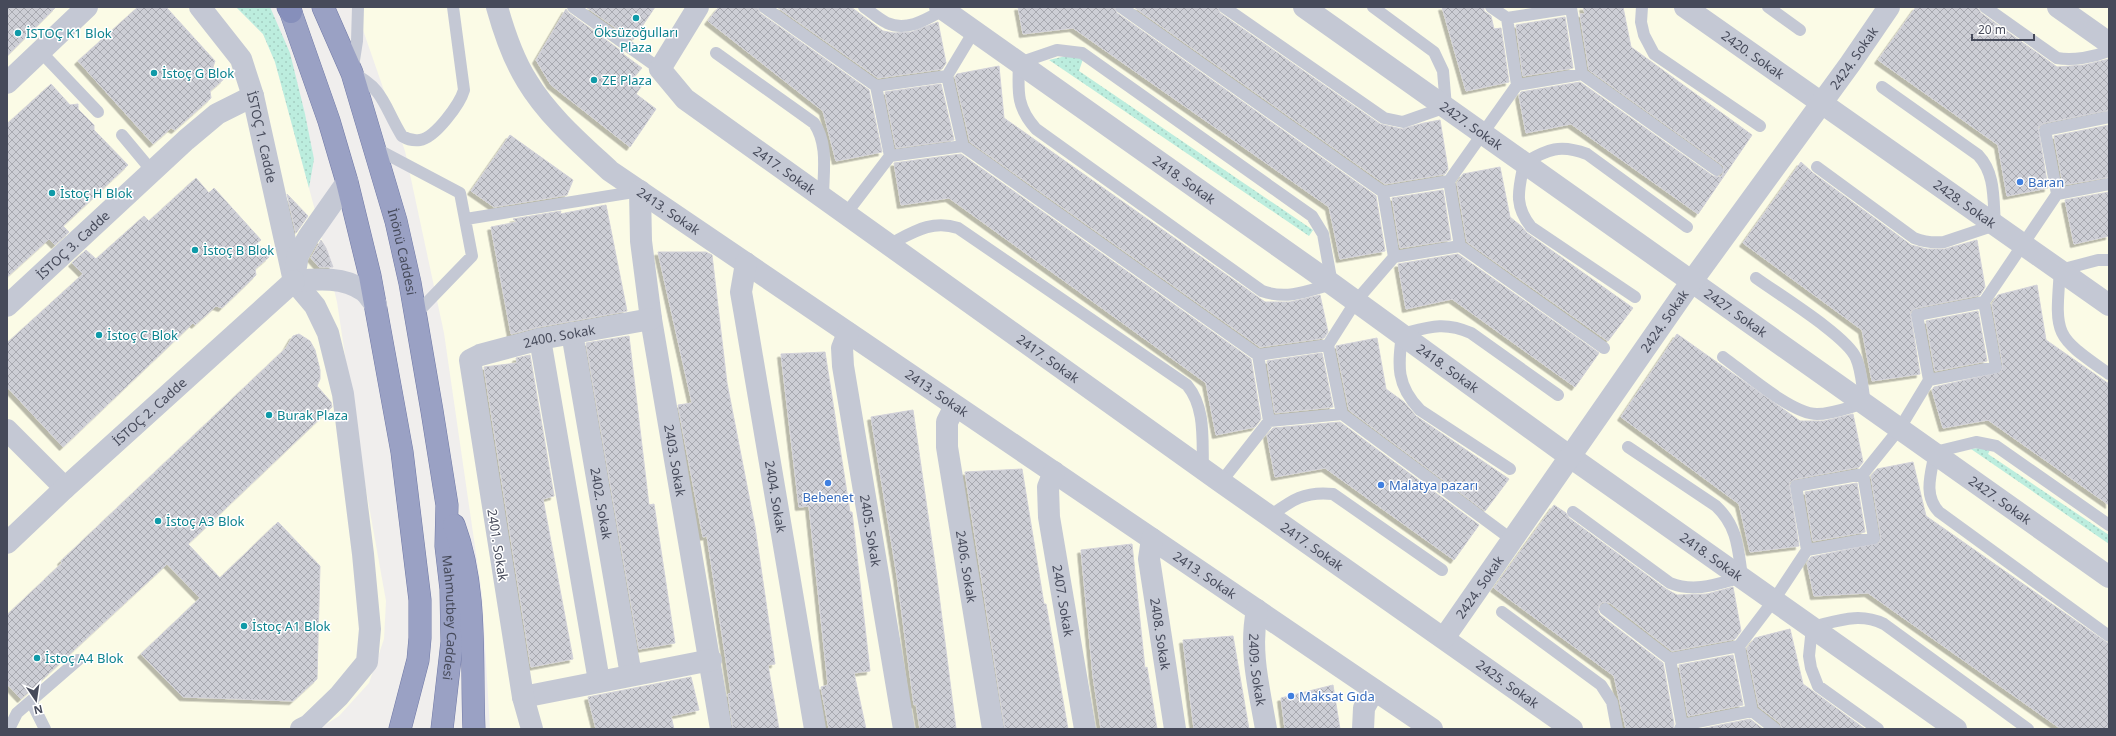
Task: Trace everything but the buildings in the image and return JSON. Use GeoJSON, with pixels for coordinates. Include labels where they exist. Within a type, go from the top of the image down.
{"type":"FeatureCollection","features":[{"type":"Feature","properties":{"kind":"highway","name":"İnönü Caddesi"},"geometry":{"type":"LineString","coordinates":[[323,7],[352,73],[396,221],[415,315],[446,506]]}},
{"type":"Feature","properties":{"kind":"highway"},"geometry":{"type":"LineString","coordinates":[[289,9],[329,121],[348,182],[376,305],[402,452],[420,600],[418,660],[419,697],[416,729]]}},
{"type":"Feature","properties":{"kind":"highway"},"geometry":{"type":"LineString","coordinates":[[446,506],[459,539],[469,588],[474,729]]}},
{"type":"Feature","properties":{"kind":"highway","name":"Mahmutbey Caddesi"},"geometry":{"type":"LineString","coordinates":[[442,729],[452,642],[451,589],[446,546],[446,506]]}},
{"type":"Feature","properties":{"kind":"highway"},"geometry":{"type":"LineString","coordinates":[[400,729],[418,660]]}},
{"type":"Feature","properties":{"kind":"street"},"geometry":{"type":"LineString","coordinates":[[7,83],[87,7]]}},
{"type":"Feature","properties":{"kind":"street","name":"İSTOÇ 1. Cadde"},"geometry":{"type":"LineString","coordinates":[[200,7],[241,59],[253,96],[294,281]]}},
{"type":"Feature","properties":{"kind":"street","name":"2413. Sokak"},"geometry":{"type":"LineString","coordinates":[[497,7],[512,51],[526,80],[540,101],[581,145],[610,171],[1432,729]]}},
{"type":"Feature","properties":{"kind":"street"},"geometry":{"type":"LineString","coordinates":[[660,69],[698,7]]}},
{"type":"Feature","properties":{"kind":"street","name":"2427. Sokak"},"geometry":{"type":"LineString","coordinates":[[1304,7],[2109,576]]}},
{"type":"Feature","properties":{"kind":"street","name":"2420. Sokak"},"geometry":{"type":"LineString","coordinates":[[1685,7],[1821,103]]}},
{"type":"Feature","properties":{"kind":"street","name":"2424. Sokak"},"geometry":{"type":"LineString","coordinates":[[1444,638],[1511,539],[1692,281],[1889,7]]}},
{"type":"Feature","properties":{"kind":"street"},"geometry":{"type":"LineString","coordinates":[[2058,7],[2109,43]]}},
{"type":"Feature","properties":{"kind":"street","name":"2418. Sokak"},"geometry":{"type":"LineString","coordinates":[[942,8],[1356,301],[1569,456],[1956,729]]}},
{"type":"Feature","properties":{"kind":"street","name":"2417. Sokak"},"geometry":{"type":"LineString","coordinates":[[660,69],[685,99],[845,215],[1221,482],[1444,638]]}},
{"type":"Feature","properties":{"kind":"street","name":"İSTOÇ 3. Cadde"},"geometry":{"type":"LineString","coordinates":[[7,306],[152,171],[217,114],[253,96]]}},
{"type":"Feature","properties":{"kind":"street","name":"2428. Sokak"},"geometry":{"type":"LineString","coordinates":[[1821,103],[2109,305]]}},
{"type":"Feature","properties":{"kind":"street"},"geometry":{"type":"LineString","coordinates":[[301,729],[309,725],[339,696],[367,662],[370,629],[363,554],[342,394],[328,333],[315,306],[294,281],[298,256],[309,236],[348,182]]}},
{"type":"Feature","properties":{"kind":"street","name":"2403. Sokak"},"geometry":{"type":"LineString","coordinates":[[640,191],[641,242],[651,319],[711,660],[721,729]]}},
{"type":"Feature","properties":{"kind":"street","name":"2404. Sokak"},"geometry":{"type":"LineString","coordinates":[[746,263],[741,292],[815,729]]}},
{"type":"Feature","properties":{"kind":"street"},"geometry":{"type":"LineString","coordinates":[[294,281],[317,278],[344,281],[364,291],[376,305]]}},
{"type":"Feature","properties":{"kind":"street","name":"İSTOÇ 2. Cadde"},"geometry":{"type":"LineString","coordinates":[[7,543],[65,488],[294,281]]}},
{"type":"Feature","properties":{"kind":"street","name":"2400. Sokak"},"geometry":{"type":"LineString","coordinates":[[470,360],[480,355],[540,339],[651,319]]}},
{"type":"Feature","properties":{"kind":"street","name":"2402. Sokak"},"geometry":{"type":"LineString","coordinates":[[572,333],[631,675]]}},
{"type":"Feature","properties":{"kind":"street","name":"2405. Sokak"},"geometry":{"type":"LineString","coordinates":[[848,333],[842,348],[843,366],[904,729]]}},
{"type":"Feature","properties":{"kind":"street"},"geometry":{"type":"LineString","coordinates":[[540,339],[598,681]]}},
{"type":"Feature","properties":{"kind":"street","name":"2401. Sokak"},"geometry":{"type":"LineString","coordinates":[[470,360],[523,697],[532,729]]}},
{"type":"Feature","properties":{"kind":"street","name":"2406. Sokak"},"geometry":{"type":"LineString","coordinates":[[955,406],[947,422],[947,447],[993,729]]}},
{"type":"Feature","properties":{"kind":"street"},"geometry":{"type":"LineString","coordinates":[[7,430],[65,488]]}},
{"type":"Feature","properties":{"kind":"street","name":"2407. Sokak"},"geometry":{"type":"LineString","coordinates":[[1054,472],[1048,487],[1049,517],[1085,729]]}},
{"type":"Feature","properties":{"kind":"street","name":"2408. Sokak"},"geometry":{"type":"LineString","coordinates":[[1152,539],[1149,558],[1174,729]]}},
{"type":"Feature","properties":{"kind":"street","name":"2409. Sokak"},"geometry":{"type":"LineString","coordinates":[[1257,610],[1253,632],[1254,656],[1266,729]]}},
{"type":"Feature","properties":{"kind":"street","name":"2425. Sokak"},"geometry":{"type":"LineString","coordinates":[[1444,638],[1572,729]]}},
{"type":"Feature","properties":{"kind":"street"},"geometry":{"type":"LineString","coordinates":[[523,697],[598,681],[711,660]]}},
{"type":"Feature","properties":{"kind":"street"},"geometry":{"type":"LineString","coordinates":[[1363,729],[1364,708],[1374,690]]}},
{"type":"Feature","properties":{"kind":"lane"},"geometry":{"type":"LineString","coordinates":[[358,7],[357,41],[352,73],[367,80],[377,89],[402,136],[408,139],[421,140],[435,131],[462,99],[464,90],[453,7]]}},
{"type":"Feature","properties":{"kind":"lane"},"geometry":{"type":"LineString","coordinates":[[573,7],[660,69]]}},
{"type":"Feature","properties":{"kind":"lane"},"geometry":{"type":"LineString","coordinates":[[764,7],[876,86],[947,76]]}},
{"type":"Feature","properties":{"kind":"lane"},"geometry":{"type":"LineString","coordinates":[[864,7],[888,23],[896,25],[919,23],[942,8]]}},
{"type":"Feature","properties":{"kind":"lane"},"geometry":{"type":"LineString","coordinates":[[1121,7],[1383,192],[1449,181]]}},
{"type":"Feature","properties":{"kind":"lane"},"geometry":{"type":"LineString","coordinates":[[1224,7],[1384,118],[1403,122],[1446,107],[1443,71],[1434,52],[1373,7]]}},
{"type":"Feature","properties":{"kind":"lane"},"geometry":{"type":"LineString","coordinates":[[1491,7],[1506,18],[1517,85]]}},
{"type":"Feature","properties":{"kind":"lane"},"geometry":{"type":"LineString","coordinates":[[1642,7],[1641,22],[1644,34],[1654,54],[1760,126]]}},
{"type":"Feature","properties":{"kind":"lane"},"geometry":{"type":"LineString","coordinates":[[1768,7],[1800,30]]}},
{"type":"Feature","properties":{"kind":"lane"},"geometry":{"type":"LineString","coordinates":[[1985,7],[2057,58],[2070,59],[2109,51]]}},
{"type":"Feature","properties":{"kind":"lane"},"geometry":{"type":"LineString","coordinates":[[1506,18],[1571,8],[1582,74]]}},
{"type":"Feature","properties":{"kind":"lane"},"geometry":{"type":"LineString","coordinates":[[974,31],[947,76],[963,146],[1258,355],[1328,345]]}},
{"type":"Feature","properties":{"kind":"lane"},"geometry":{"type":"LineString","coordinates":[[1057,50],[1075,51],[1088,57],[1312,216],[1323,234],[1332,284],[1288,295],[1262,291],[1036,129],[1026,116],[1020,102],[1018,93],[1019,63],[1057,50]]}},
{"type":"Feature","properties":{"kind":"lane"},"geometry":{"type":"LineString","coordinates":[[40,51],[98,112]]}},
{"type":"Feature","properties":{"kind":"lane"},"geometry":{"type":"LineString","coordinates":[[716,53],[814,123],[820,131],[824,147],[823,199]]}},
{"type":"Feature","properties":{"kind":"lane"},"geometry":{"type":"LineString","coordinates":[[1460,246],[1449,181],[1517,85],[1582,74],[1717,170]]}},
{"type":"Feature","properties":{"kind":"lane"},"geometry":{"type":"LineString","coordinates":[[876,86],[890,156]]}},
{"type":"Feature","properties":{"kind":"lane"},"geometry":{"type":"LineString","coordinates":[[1817,167],[1921,240],[1936,243],[1944,242],[1995,224],[1991,176],[1983,161],[1978,155],[1882,87]]}},
{"type":"Feature","properties":{"kind":"lane"},"geometry":{"type":"LineString","coordinates":[[1929,380],[1996,367],[1984,302],[2057,194],[2045,130],[2109,117]]}},
{"type":"Feature","properties":{"kind":"lane"},"geometry":{"type":"LineString","coordinates":[[122,135],[152,171]]}},
{"type":"Feature","properties":{"kind":"lane"},"geometry":{"type":"LineString","coordinates":[[845,215],[890,156],[963,146]]}},
{"type":"Feature","properties":{"kind":"lane"},"geometry":{"type":"LineString","coordinates":[[375,148],[460,192],[472,256],[415,315]]}},
{"type":"Feature","properties":{"kind":"lane"},"geometry":{"type":"LineString","coordinates":[[1635,297],[1528,223],[1520,209],[1518,201],[1524,163],[1547,150],[1558,148],[1569,148],[1587,154],[1687,227]]}},
{"type":"Feature","properties":{"kind":"lane"},"geometry":{"type":"LineString","coordinates":[[2057,194],[2109,184]]}},
{"type":"Feature","properties":{"kind":"lane"},"geometry":{"type":"LineString","coordinates":[[466,219],[640,191]]}},
{"type":"Feature","properties":{"kind":"lane"},"geometry":{"type":"LineString","coordinates":[[1383,192],[1394,257]]}},
{"type":"Feature","properties":{"kind":"lane"},"geometry":{"type":"LineString","coordinates":[[888,245],[930,225],[949,225],[958,228],[1187,385],[1196,398],[1201,415],[1203,469]]}},
{"type":"Feature","properties":{"kind":"lane"},"geometry":{"type":"LineString","coordinates":[[1342,414],[1328,345],[1356,301],[1394,257],[1460,246],[1604,348]]}},
{"type":"Feature","properties":{"kind":"lane"},"geometry":{"type":"LineString","coordinates":[[2109,260],[2098,260],[2060,270],[2057,314],[2062,335],[2075,350],[2109,374]]}},
{"type":"Feature","properties":{"kind":"lane"},"geometry":{"type":"LineString","coordinates":[[1723,357],[1797,410],[1816,414],[1826,413],[1865,403],[1859,366],[1849,347],[1756,278]]}},
{"type":"Feature","properties":{"kind":"lane"},"geometry":{"type":"LineString","coordinates":[[1670,659],[1740,646],[1774,600],[1806,550],[1796,486],[1863,474],[1900,428],[1929,380],[1917,315],[1984,302]]}},
{"type":"Feature","properties":{"kind":"lane"},"geometry":{"type":"LineString","coordinates":[[1510,469],[1420,410],[1412,401],[1401,378],[1398,366],[1402,334],[1436,325],[1459,328],[1471,333],[1558,395]]}},
{"type":"Feature","properties":{"kind":"lane"},"geometry":{"type":"LineString","coordinates":[[1258,355],[1269,421]]}},
{"type":"Feature","properties":{"kind":"lane"},"geometry":{"type":"LineString","coordinates":[[1221,482],[1269,421],[1342,414],[1511,539]]}},
{"type":"Feature","properties":{"kind":"lane"},"geometry":{"type":"LineString","coordinates":[[2109,525],[1996,446],[1976,442],[1935,452],[1929,489],[1932,502],[1940,512],[2109,636]]}},
{"type":"Feature","properties":{"kind":"lane"},"geometry":{"type":"LineString","coordinates":[[1573,512],[1670,583],[1677,586],[1691,588],[1707,587],[1742,577],[1734,530],[1724,514],[1716,506],[1628,448]]}},
{"type":"Feature","properties":{"kind":"lane"},"geometry":{"type":"LineString","coordinates":[[1806,550],[1874,538],[1863,474]]}},
{"type":"Feature","properties":{"kind":"lane"},"geometry":{"type":"LineString","coordinates":[[1270,516],[1292,499],[1315,493],[1332,494],[1442,570]]}},
{"type":"Feature","properties":{"kind":"lane"},"geometry":{"type":"LineString","coordinates":[[1605,609],[1670,659],[1681,727],[1752,711]]}},
{"type":"Feature","properties":{"kind":"lane"},"geometry":{"type":"LineString","coordinates":[[1502,612],[1601,686],[1612,702],[1617,729]]}},
{"type":"Feature","properties":{"kind":"lane"},"geometry":{"type":"LineString","coordinates":[[1878,729],[1818,686],[1811,668],[1809,656],[1812,628],[1852,617],[1869,617],[1877,620],[2028,729]]}},
{"type":"Feature","properties":{"kind":"lane"},"geometry":{"type":"LineString","coordinates":[[1740,646],[1752,711],[1775,729]]}},
{"type":"Feature","properties":{"kind":"lane"},"geometry":{"type":"LineString","coordinates":[[8,729],[17,713],[78,660]]}},
{"type":"Feature","properties":{"kind":"lane"},"geometry":{"type":"LineString","coordinates":[[30,701],[45,729]]}},
{"type":"Feature","properties":{"kind":"shaded area"},"geometry":{"type":"Polygon","coordinates":[[[7,7],[236,7],[263,34],[275,62],[316,214],[337,302],[362,467],[386,601],[384,639],[369,683],[339,716],[319,729],[7,729],[7,7]]]}},
{"type":"Feature","properties":{"kind":"shaded area"},"geometry":{"type":"Polygon","coordinates":[[[355,7],[2109,7],[2109,729],[490,729],[482,595],[444,333],[405,151],[355,7]]]}},
{"type":"Feature","properties":{"kind":"green space"},"geometry":{"type":"Polygon","coordinates":[[[236,7],[270,7],[290,53],[314,159],[309,188],[275,62],[263,34],[236,7]]]}},
{"type":"Feature","properties":{"kind":"green space"},"geometry":{"type":"Polygon","coordinates":[[[1070,55],[1083,59],[1079,71],[1313,230],[1309,236],[1049,60],[1070,55]]]}},
{"type":"Feature","properties":{"kind":"green space"},"geometry":{"type":"Polygon","coordinates":[[[1992,446],[1988,454],[2109,535],[2109,544],[1971,449],[1992,446]]]}},
{"type":"Feature","properties":{"kind":"place","name":"Öksüzoğulları Plaza"},"geometry":{"type":"Point","coordinates":[636,18]}},
{"type":"Feature","properties":{"kind":"place","name":"İSTOÇ K1 Blok"},"geometry":{"type":"Point","coordinates":[18,33]}},
{"type":"Feature","properties":{"kind":"place","name":"İstoç G Blok"},"geometry":{"type":"Point","coordinates":[154,73]}},
{"type":"Feature","properties":{"kind":"place","name":"ZE Plaza"},"geometry":{"type":"Point","coordinates":[594,80]}},
{"type":"Feature","properties":{"kind":"place","name":"Baran"},"geometry":{"type":"Point","coordinates":[2020,182]}},
{"type":"Feature","properties":{"kind":"place","name":"İstoç H Blok"},"geometry":{"type":"Point","coordinates":[52,193]}},
{"type":"Feature","properties":{"kind":"place","name":"İstoç B Blok"},"geometry":{"type":"Point","coordinates":[195,250]}},
{"type":"Feature","properties":{"kind":"place","name":"İstoç C Blok"},"geometry":{"type":"Point","coordinates":[99,335]}},
{"type":"Feature","properties":{"kind":"place","name":"Burak Plaza"},"geometry":{"type":"Point","coordinates":[269,415]}},
{"type":"Feature","properties":{"kind":"place","name":"Bebenet"},"geometry":{"type":"Point","coordinates":[828,483]}},
{"type":"Feature","properties":{"kind":"place","name":"Malatya pazarı"},"geometry":{"type":"Point","coordinates":[1381,485]}},
{"type":"Feature","properties":{"kind":"place","name":"İstoç A3 Blok"},"geometry":{"type":"Point","coordinates":[158,521]}},
{"type":"Feature","properties":{"kind":"place","name":"İstoç A1 Blok"},"geometry":{"type":"Point","coordinates":[244,626]}},
{"type":"Feature","properties":{"kind":"place","name":"İstoç A4 Blok"},"geometry":{"type":"Point","coordinates":[37,658]}},
{"type":"Feature","properties":{"kind":"place","name":"Maksat Gıda"},"geometry":{"type":"Point","coordinates":[1291,696]}}]}
